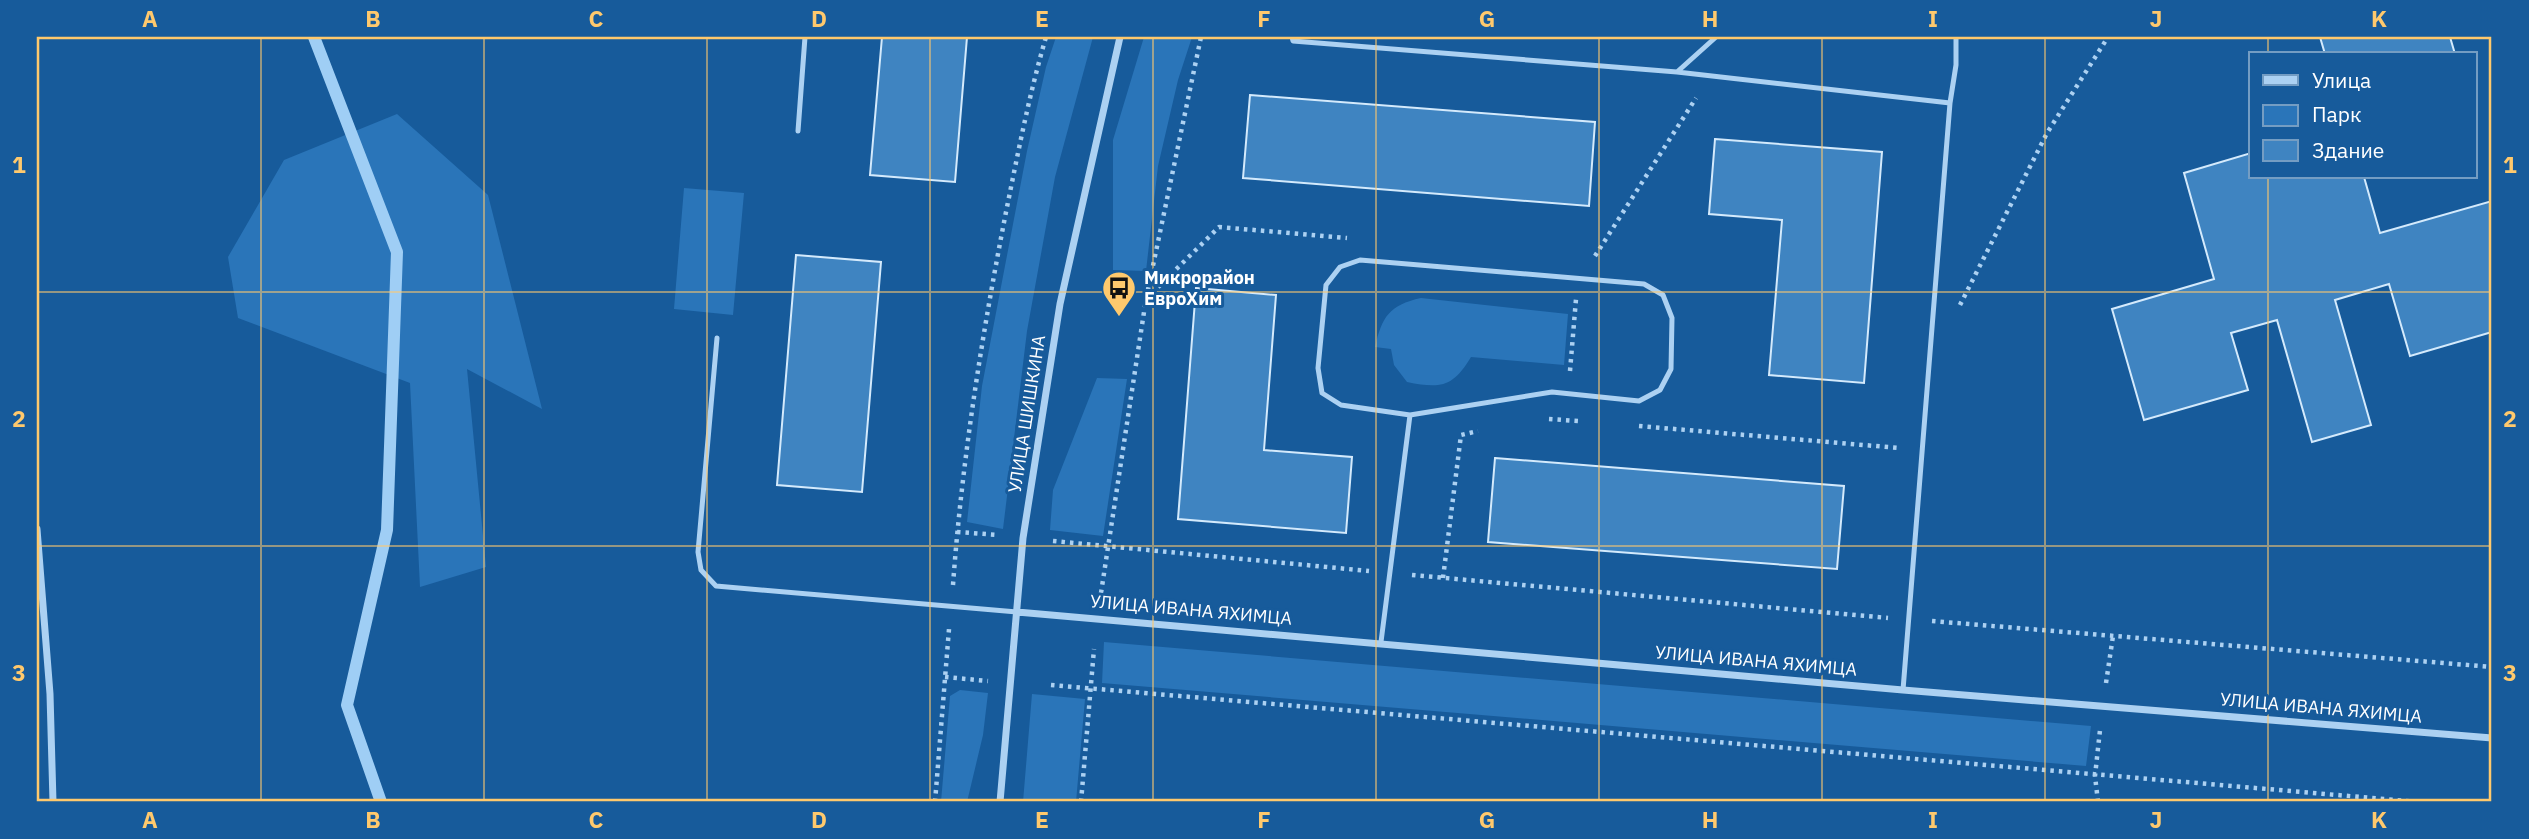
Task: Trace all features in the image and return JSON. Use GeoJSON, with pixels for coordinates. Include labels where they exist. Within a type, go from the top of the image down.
{"type":"FeatureCollection","features":[{"type":"Feature","properties":{"kind":"street","name":"УЛИЦА ШИШКИНА"},"geometry":{"type":"LineString","coordinates":[[1000,802],[1023,538],[1060,304],[1120,37]]}},
{"type":"Feature","properties":{"kind":"street"},"geometry":{"type":"LineString","coordinates":[[37,529],[50,694],[53,802]]}},
{"type":"Feature","properties":{"kind":"street","name":"УЛИЦА ИВАНА ЯХИМЦА"},"geometry":{"type":"LineString","coordinates":[[1017,612],[1903,690],[2492,738]]}},
{"type":"Feature","properties":{"kind":"lane"},"geometry":{"type":"LineString","coordinates":[[798,131],[805,37]]}},
{"type":"Feature","properties":{"kind":"lane"},"geometry":{"type":"LineString","coordinates":[[1292,37],[1293,41],[1677,72],[1950,103]]}},
{"type":"Feature","properties":{"kind":"lane"},"geometry":{"type":"LineString","coordinates":[[1677,72],[1716,37]]}},
{"type":"Feature","properties":{"kind":"lane"},"geometry":{"type":"LineString","coordinates":[[1903,690],[1950,103],[1956,65],[1956,37]]}},
{"type":"Feature","properties":{"kind":"lane"},"geometry":{"type":"LineString","coordinates":[[1360,260],[1644,284],[1663,295],[1672,318],[1671,369],[1660,390],[1639,401],[1568,393],[1552,392],[1410,415],[1341,405],[1322,393],[1318,368],[1326,285],[1340,267],[1360,260]]}},
{"type":"Feature","properties":{"kind":"lane"},"geometry":{"type":"LineString","coordinates":[[717,338],[698,552],[701,570],[716,586],[1017,612]]}},
{"type":"Feature","properties":{"kind":"lane"},"geometry":{"type":"LineString","coordinates":[[1381,642],[1410,415]]}},
{"type":"Feature","properties":{"kind":"path"},"geometry":{"type":"LineString","coordinates":[[935,802],[957,532],[989,296],[1030,89],[1046,37]]}},
{"type":"Feature","properties":{"kind":"path"},"geometry":{"type":"LineString","coordinates":[[1101,593],[1146,299],[1201,37]]}},
{"type":"Feature","properties":{"kind":"path"},"geometry":{"type":"LineString","coordinates":[[1959,315],[1961,301],[2047,133],[2108,37]]}},
{"type":"Feature","properties":{"kind":"path"},"geometry":{"type":"LineString","coordinates":[[1565,420],[1580,257],[1594,257],[1710,76]]}},
{"type":"Feature","properties":{"kind":"path"},"geometry":{"type":"LineString","coordinates":[[1146,299],[1219,227],[1358,239]]}},
{"type":"Feature","properties":{"kind":"path"},"geometry":{"type":"LineString","coordinates":[[1546,419],[1579,421]]}},
{"type":"Feature","properties":{"kind":"path"},"geometry":{"type":"LineString","coordinates":[[1634,426],[1923,450]]}},
{"type":"Feature","properties":{"kind":"path"},"geometry":{"type":"LineString","coordinates":[[1443,578],[1461,435],[1486,429]]}},
{"type":"Feature","properties":{"kind":"path"},"geometry":{"type":"LineString","coordinates":[[957,532],[999,536]]}},
{"type":"Feature","properties":{"kind":"path"},"geometry":{"type":"LineString","coordinates":[[1053,541],[1910,620],[2492,667]]}},
{"type":"Feature","properties":{"kind":"path"},"geometry":{"type":"LineString","coordinates":[[1082,802],[1094,649]]}},
{"type":"Feature","properties":{"kind":"path"},"geometry":{"type":"LineString","coordinates":[[945,677],[989,681]]}},
{"type":"Feature","properties":{"kind":"path"},"geometry":{"type":"LineString","coordinates":[[1051,685],[2419,802]]}},
{"type":"Feature","properties":{"kind":"green space"},"geometry":{"type":"Polygon","coordinates":[[[1056,37],[1093,37],[1055,177],[1027,331],[1003,529],[967,522],[982,386],[1027,151],[1046,67],[1056,37]]]}},
{"type":"Feature","properties":{"kind":"green space"},"geometry":{"type":"Polygon","coordinates":[[[1144,37],[1192,37],[1178,80],[1158,166],[1146,271],[1113,270],[1113,140],[1144,37]]]}},
{"type":"Feature","properties":{"kind":"green space"},"geometry":{"type":"Polygon","coordinates":[[[397,114],[488,195],[542,409],[467,369],[486,567],[420,587],[410,383],[238,318],[228,257],[284,160],[397,114]]]}},
{"type":"Feature","properties":{"kind":"green space"},"geometry":{"type":"Polygon","coordinates":[[[684,188],[744,193],[733,315],[674,309],[684,188]]]}},
{"type":"Feature","properties":{"kind":"green space"},"geometry":{"type":"Polygon","coordinates":[[[1421,298],[1568,314],[1564,365],[1471,357],[1458,375],[1445,383],[1429,385],[1407,382],[1394,365],[1391,349],[1375,347],[1384,320],[1389,314],[1401,304],[1421,298]]]}},
{"type":"Feature","properties":{"kind":"green space"},"geometry":{"type":"Polygon","coordinates":[[[1097,378],[1127,379],[1103,536],[1050,530],[1053,490],[1097,378]]]}},
{"type":"Feature","properties":{"kind":"green space"},"geometry":{"type":"Polygon","coordinates":[[[1104,642],[2091,726],[2086,766],[1102,683],[1104,642]]]}},
{"type":"Feature","properties":{"kind":"green space"},"geometry":{"type":"Polygon","coordinates":[[[960,690],[988,693],[983,735],[967,802],[941,802],[950,696],[960,690]]]}},
{"type":"Feature","properties":{"kind":"green space"},"geometry":{"type":"Polygon","coordinates":[[[1032,694],[1085,699],[1076,802],[1023,802],[1032,694]]]}},
{"type":"Feature","properties":{"kind":"building"},"geometry":{"type":"Polygon","coordinates":[[[882,37],[967,37],[955,182],[870,175],[882,37]]]}},
{"type":"Feature","properties":{"kind":"building"},"geometry":{"type":"Polygon","coordinates":[[[2320,37],[2450,37],[2454,52],[2324,52],[2320,37]]]}},
{"type":"Feature","properties":{"kind":"building"},"geometry":{"type":"Polygon","coordinates":[[[1250,95],[1595,122],[1589,206],[1243,178],[1250,95]]]}},
{"type":"Feature","properties":{"kind":"building"},"geometry":{"type":"Polygon","coordinates":[[[1715,139],[1882,152],[1864,383],[1769,375],[1782,220],[1709,214],[1715,139]]]}},
{"type":"Feature","properties":{"kind":"building"},"geometry":{"type":"Polygon","coordinates":[[[2249,154],[2249,178],[2364,178],[2380,233],[2492,201],[2492,332],[2410,356],[2389,284],[2335,300],[2371,425],[2312,442],[2277,320],[2231,333],[2248,390],[2144,420],[2112,309],[2214,279],[2184,173],[2249,154]]]}},
{"type":"Feature","properties":{"kind":"building"},"geometry":{"type":"Polygon","coordinates":[[[796,255],[881,262],[862,492],[777,485],[796,255]]]}},
{"type":"Feature","properties":{"kind":"building"},"geometry":{"type":"Polygon","coordinates":[[[1196,288],[1276,295],[1264,450],[1352,457],[1346,533],[1178,519],[1196,288]]]}},
{"type":"Feature","properties":{"kind":"building"},"geometry":{"type":"Polygon","coordinates":[[[1495,458],[1844,486],[1837,569],[1488,542],[1495,458]]]}},
{"type":"Feature","properties":{"kind":"waterway"},"geometry":{"type":"LineString","coordinates":[[314,37],[397,252],[387,530],[347,705],[381,802]]}},
{"type":"Feature","properties":{"kind":"place","name":"Микрорайон ЕвроХим"},"geometry":{"type":"Point","coordinates":[1119,318]}}]}
